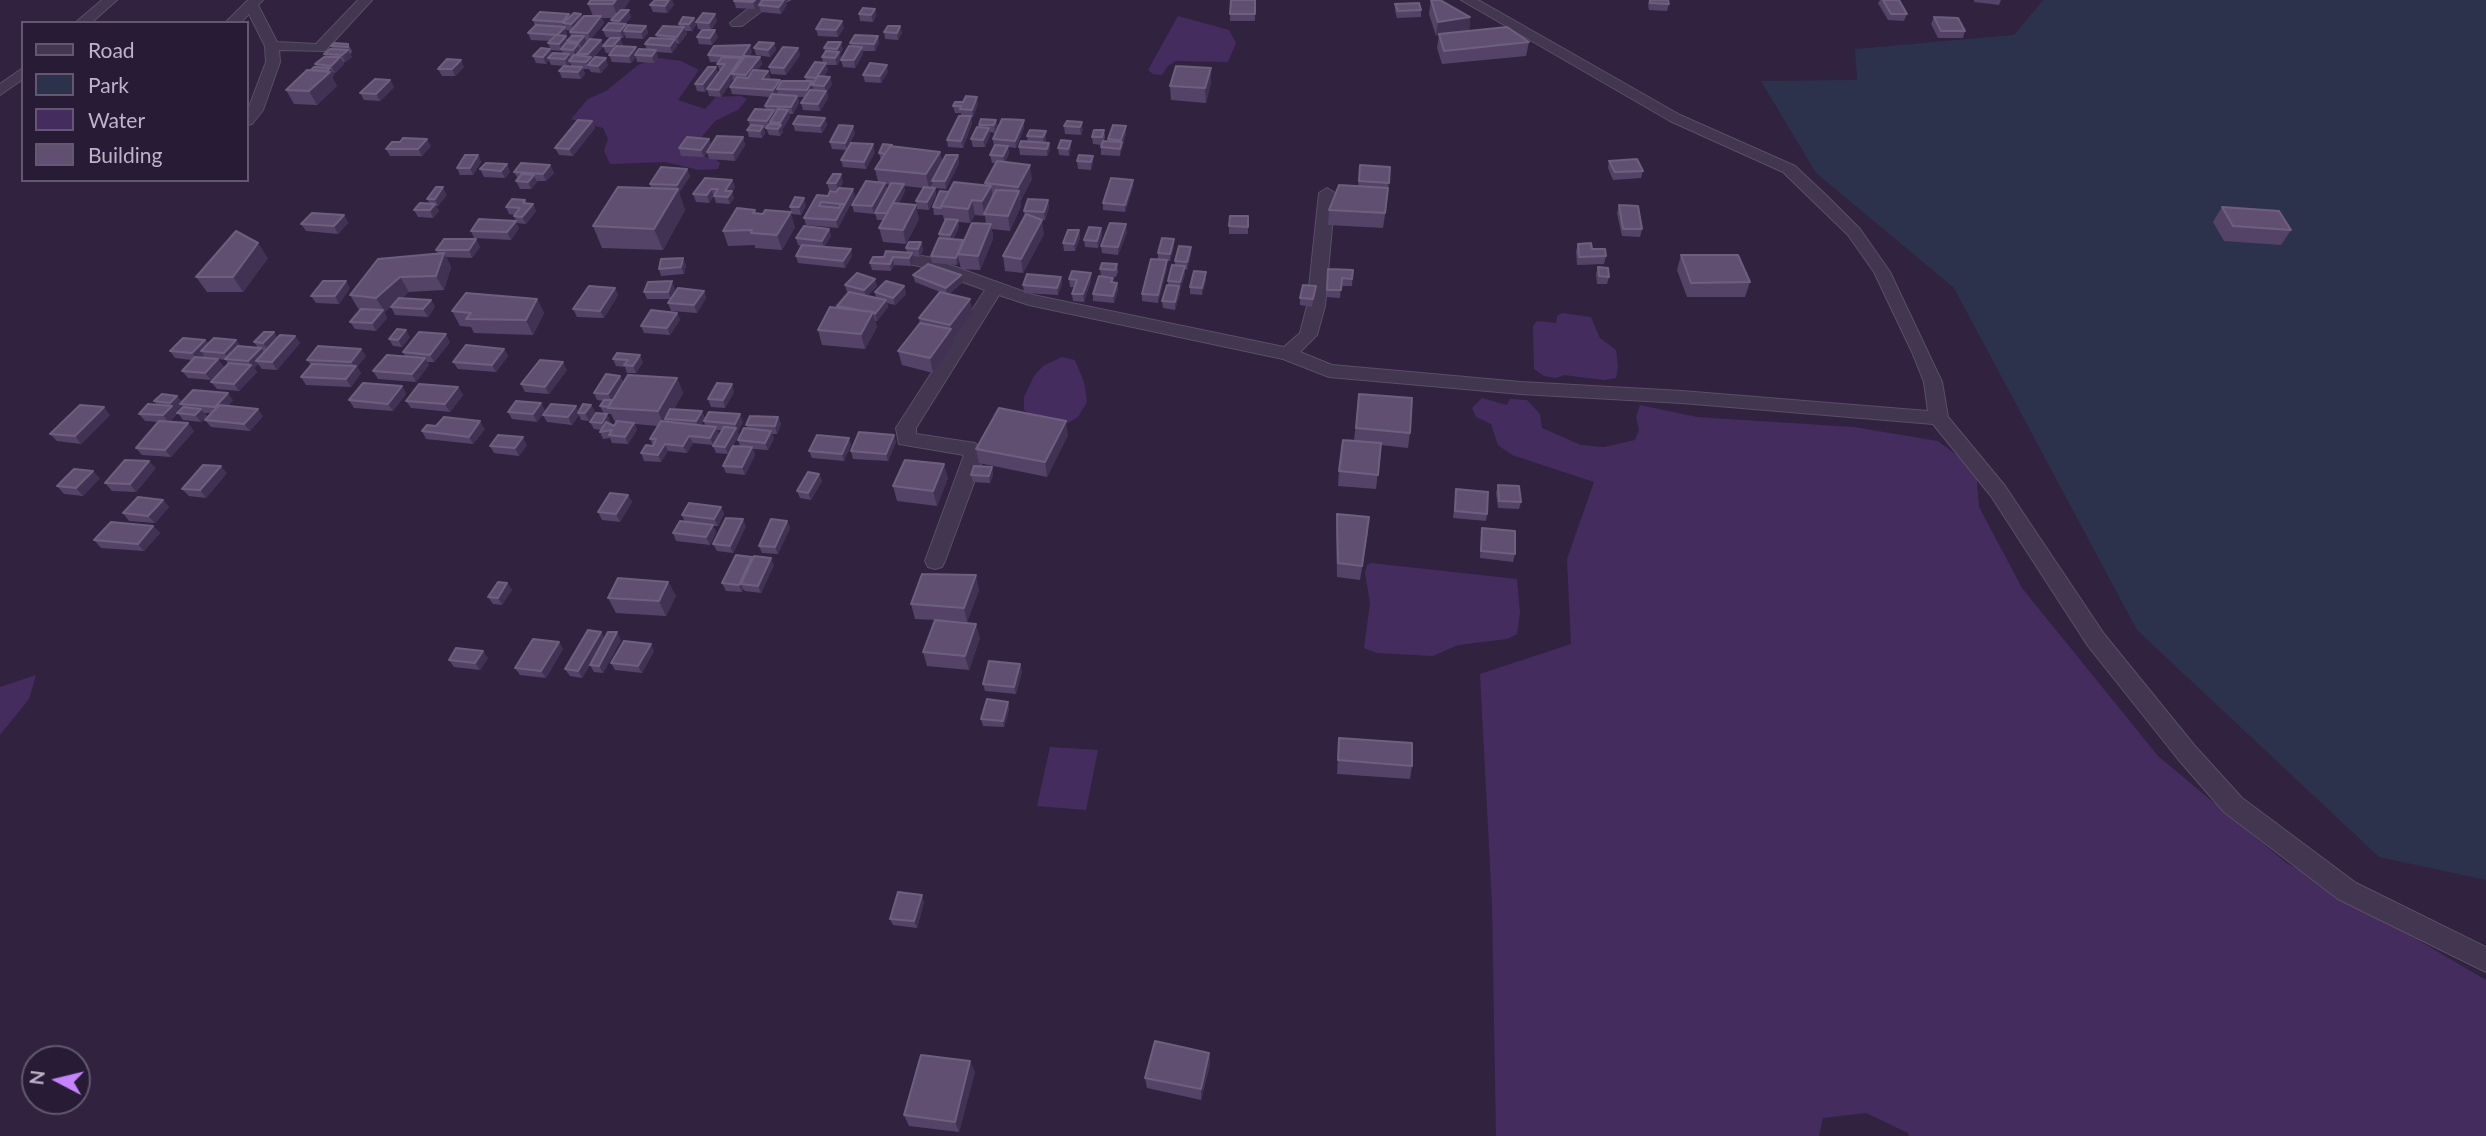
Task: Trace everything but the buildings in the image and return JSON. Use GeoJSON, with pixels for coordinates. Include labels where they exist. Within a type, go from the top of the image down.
{"type":"FeatureCollection","features":[{"type":"Feature","properties":{"kind":"street"},"geometry":{"type":"LineString","coordinates":[[84,21],[110,0]]}},
{"type":"Feature","properties":{"kind":"street"},"geometry":{"type":"LineString","coordinates":[[272,46],[320,48],[365,0]]}},
{"type":"Feature","properties":{"kind":"street"},"geometry":{"type":"LineString","coordinates":[[737,23],[763,4],[783,0]]}},
{"type":"Feature","properties":{"kind":"street"},"geometry":{"type":"LineString","coordinates":[[1468,0],[1675,118],[1789,169],[1854,232],[1882,272],[1933,382],[1939,418],[1998,491],[2096,640],[2233,805],[2347,891],[2486,960]]}},
{"type":"Feature","properties":{"kind":"street"},"geometry":{"type":"LineString","coordinates":[[234,21],[253,3],[272,46],[273,62],[256,110],[248,120]]}},
{"type":"Feature","properties":{"kind":"street"},"geometry":{"type":"LineString","coordinates":[[0,91],[21,74]]}},
{"type":"Feature","properties":{"kind":"street"},"geometry":{"type":"LineString","coordinates":[[1288,354],[1308,335],[1316,306],[1327,193]]}},
{"type":"Feature","properties":{"kind":"street"},"geometry":{"type":"LineString","coordinates":[[895,257],[922,261],[1029,300],[1288,354],[1329,371],[1939,418]]}},
{"type":"Feature","properties":{"kind":"street"},"geometry":{"type":"LineString","coordinates":[[935,561],[975,453],[968,448],[906,439],[905,428],[994,289]]}},
{"type":"Feature","properties":{"kind":"green space"},"geometry":{"type":"Polygon","coordinates":[[[2043,0],[2486,0],[2486,880],[2379,857],[2137,630],[1954,288],[1816,173],[1761,81],[1857,80],[1855,49],[2014,35],[2043,0]]]}},
{"type":"Feature","properties":{"kind":"water"},"geometry":{"type":"Polygon","coordinates":[[[1178,16],[1229,30],[1236,43],[1228,62],[1176,61],[1168,66],[1162,75],[1148,70],[1178,16]]]}},
{"type":"Feature","properties":{"kind":"water"},"geometry":{"type":"Polygon","coordinates":[[[659,58],[681,61],[699,70],[678,100],[705,109],[716,97],[741,96],[747,99],[738,110],[715,121],[701,138],[697,155],[715,159],[720,163],[718,169],[699,170],[665,162],[610,164],[604,151],[608,139],[603,128],[571,119],[588,99],[606,91],[638,65],[659,58]]]}},
{"type":"Feature","properties":{"kind":"water"},"geometry":{"type":"Polygon","coordinates":[[[1562,313],[1591,317],[1600,338],[1616,350],[1616,378],[1604,380],[1564,375],[1556,378],[1544,376],[1534,369],[1533,326],[1537,321],[1556,323],[1557,316],[1562,313]]]}},
{"type":"Feature","properties":{"kind":"water"},"geometry":{"type":"Polygon","coordinates":[[[1062,357],[1075,360],[1084,382],[1087,402],[1078,417],[1068,423],[1043,424],[1024,410],[1024,397],[1034,376],[1043,366],[1062,357]]]}},
{"type":"Feature","properties":{"kind":"water"},"geometry":{"type":"Polygon","coordinates":[[[1482,398],[1507,405],[1510,399],[1527,400],[1540,414],[1542,428],[1581,445],[1604,447],[1635,440],[1639,430],[1636,417],[1640,405],[1697,417],[1854,427],[1938,441],[1976,470],[1979,507],[2022,588],[2158,756],[2285,862],[2486,980],[2486,1136],[1909,1136],[1908,1133],[1866,1113],[1823,1118],[1819,1136],[1496,1136],[1492,904],[1480,674],[1571,644],[1567,559],[1594,482],[1512,455],[1498,445],[1491,424],[1476,417],[1472,408],[1482,398]]]}},
{"type":"Feature","properties":{"kind":"water"},"geometry":{"type":"Polygon","coordinates":[[[1371,563],[1517,579],[1520,613],[1517,634],[1507,639],[1458,645],[1433,656],[1377,653],[1364,648],[1370,603],[1365,573],[1367,565],[1371,563]]]}},
{"type":"Feature","properties":{"kind":"water"},"geometry":{"type":"Polygon","coordinates":[[[36,675],[29,699],[0,735],[0,687],[36,675]]]}},
{"type":"Feature","properties":{"kind":"water"},"geometry":{"type":"Polygon","coordinates":[[[1050,747],[1098,750],[1086,810],[1037,806],[1050,747]]]}}]}
